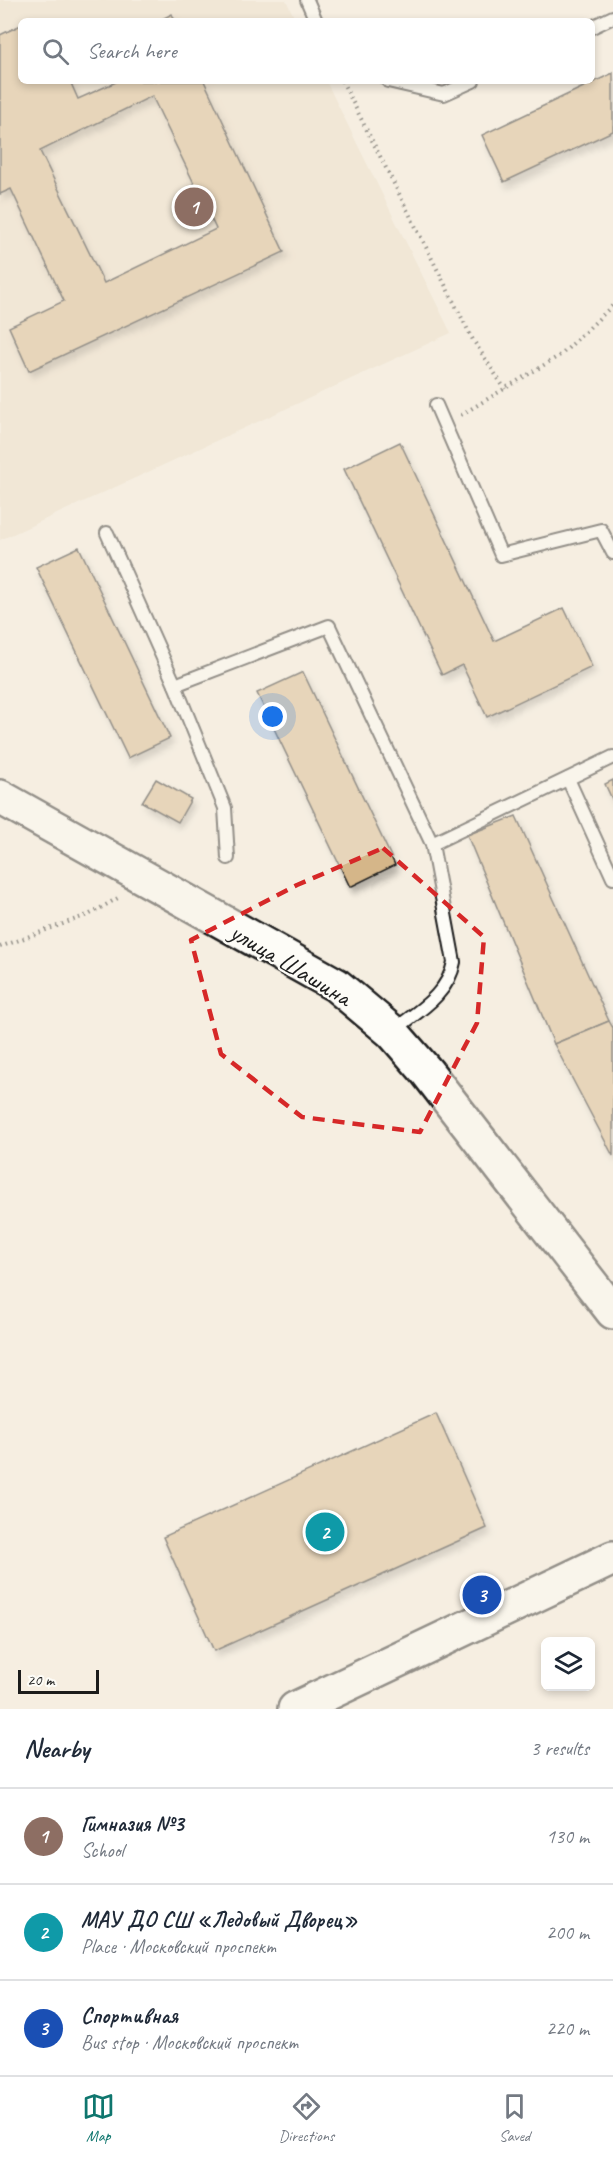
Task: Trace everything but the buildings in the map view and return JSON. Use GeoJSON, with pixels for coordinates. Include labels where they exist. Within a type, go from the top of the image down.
{"type":"FeatureCollection","features":[{"type":"Feature","properties":{"kind":"street","name":"улица Шашина"},"geometry":{"type":"LineString","coordinates":[[0,796],[336,985],[392,1032],[427,1072],[613,1312]]}},
{"type":"Feature","properties":{"kind":"street"},"geometry":{"type":"LineString","coordinates":[[295,1709],[613,1558]]}},
{"type":"Feature","properties":{"kind":"lane"},"geometry":{"type":"LineString","coordinates":[[307,0],[315,18]]}},
{"type":"Feature","properties":{"kind":"lane"},"geometry":{"type":"LineString","coordinates":[[595,26],[613,18]]}},
{"type":"Feature","properties":{"kind":"lane"},"geometry":{"type":"LineString","coordinates":[[401,84],[444,94],[466,84]]}},
{"type":"Feature","properties":{"kind":"lane"},"geometry":{"type":"LineString","coordinates":[[436,405],[501,555],[601,530],[613,554]]}},
{"type":"Feature","properties":{"kind":"lane"},"geometry":{"type":"LineString","coordinates":[[107,533],[175,685],[225,808],[228,858]]}},
{"type":"Feature","properties":{"kind":"lane"},"geometry":{"type":"LineString","coordinates":[[175,685],[329,626],[432,844],[454,962],[451,978],[441,993],[392,1032]]}},
{"type":"Feature","properties":{"kind":"lane"},"geometry":{"type":"LineString","coordinates":[[432,844],[613,757]]}},
{"type":"Feature","properties":{"kind":"lane"},"geometry":{"type":"LineString","coordinates":[[568,779],[613,878]]}},
{"type":"Feature","properties":{"kind":"path"},"geometry":{"type":"LineString","coordinates":[[344,84],[473,340],[505,389]]}},
{"type":"Feature","properties":{"kind":"path"},"geometry":{"type":"LineString","coordinates":[[445,425],[562,354],[613,305]]}},
{"type":"Feature","properties":{"kind":"path"},"geometry":{"type":"LineString","coordinates":[[0,947],[90,914],[116,897],[126,901]]}},
{"type":"Feature","properties":{"kind":"highlighted area"},"geometry":{"type":"Polygon","coordinates":[[[383,848],[484,937],[477,1023],[420,1132],[302,1117],[221,1054],[191,940],[297,885],[383,848]]]}},
{"type":"Feature","properties":{"kind":"shaded area"},"geometry":{"type":"Polygon","coordinates":[[[0,0],[286,0],[295,18],[18,18],[18,84],[327,84],[451,333],[0,540],[0,0]]]}},
{"type":"Feature","properties":{"kind":"place","name":"Гимназия №3"},"geometry":{"type":"Point","coordinates":[194,207]}},
{"type":"Feature","properties":{"kind":"place","name":"МАУ ДО СШ «Ледовый Дворец»"},"geometry":{"type":"Point","coordinates":[325,1532]}},
{"type":"Feature","properties":{"kind":"place","name":"Спортивная"},"geometry":{"type":"Point","coordinates":[482,1595]}}]}
